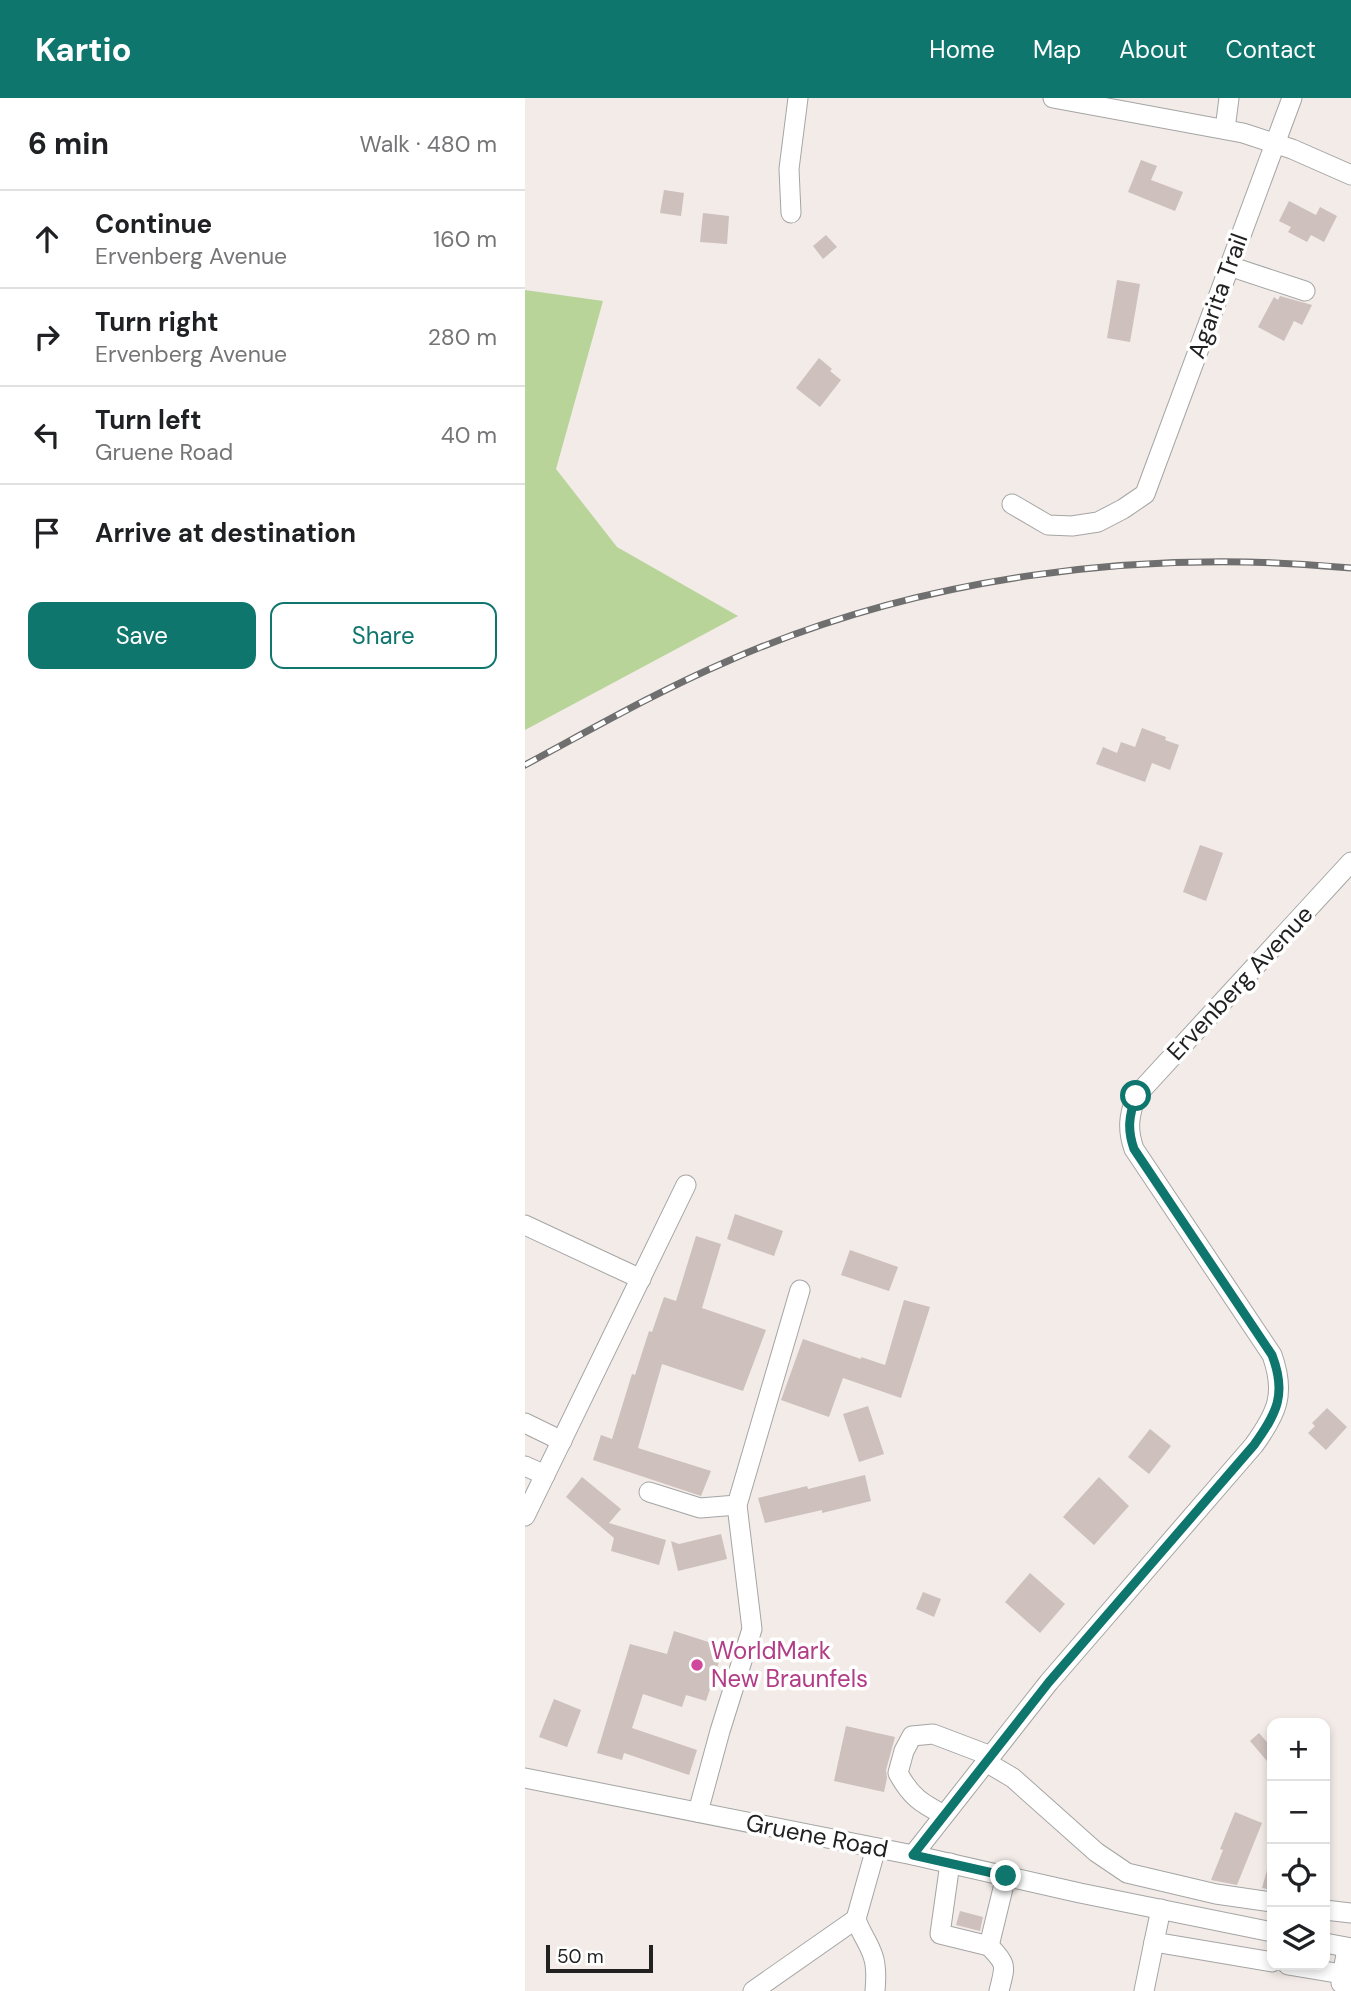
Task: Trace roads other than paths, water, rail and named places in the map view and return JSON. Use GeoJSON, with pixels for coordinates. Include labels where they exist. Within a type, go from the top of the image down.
{"type":"FeatureCollection","features":[{"type":"Feature","properties":{"kind":"street"},"geometry":{"type":"LineString","coordinates":[[791,213],[789,169],[797,98]]}},
{"type":"Feature","properties":{"kind":"street"},"geometry":{"type":"LineString","coordinates":[[1053,98],[1150,106],[1275,144],[1351,175]]}},
{"type":"Feature","properties":{"kind":"street"},"geometry":{"type":"LineString","coordinates":[[1225,129],[1229,98]]}},
{"type":"Feature","properties":{"kind":"street","name":"Agarita Trail"},"geometry":{"type":"LineString","coordinates":[[1012,504],[1048,525],[1072,526],[1098,522],[1145,494],[1292,98]]}},
{"type":"Feature","properties":{"kind":"street"},"geometry":{"type":"LineString","coordinates":[[1229,266],[1305,291]]}},
{"type":"Feature","properties":{"kind":"street","name":"Ervenberg Avenue"},"geometry":{"type":"LineString","coordinates":[[913,1855],[1049,1682],[1254,1445],[1277,1409],[1279,1373],[1272,1355],[1134,1149],[1128,1123],[1136,1096],[1351,862]]}},
{"type":"Feature","properties":{"kind":"street"},"geometry":{"type":"LineString","coordinates":[[525,1516],[686,1185]]}},
{"type":"Feature","properties":{"kind":"street"},"geometry":{"type":"LineString","coordinates":[[525,1225],[641,1279]]}},
{"type":"Feature","properties":{"kind":"street"},"geometry":{"type":"LineString","coordinates":[[698,1812],[752,1629],[737,1505],[800,1290]]}},
{"type":"Feature","properties":{"kind":"street"},"geometry":{"type":"LineString","coordinates":[[525,1423],[562,1441]]}},
{"type":"Feature","properties":{"kind":"street"},"geometry":{"type":"LineString","coordinates":[[525,1466],[545,1475]]}},
{"type":"Feature","properties":{"kind":"street"},"geometry":{"type":"LineString","coordinates":[[649,1492],[700,1508],[737,1505]]}},
{"type":"Feature","properties":{"kind":"street"},"geometry":{"type":"LineString","coordinates":[[944,1815],[923,1804],[907,1789],[898,1773],[904,1751],[912,1736],[933,1734],[988,1759],[1096,1852],[1128,1873],[1216,1894],[1267,1901]]}},
{"type":"Feature","properties":{"kind":"street","name":"Gruene Road"},"geometry":{"type":"LineString","coordinates":[[525,1778],[913,1855],[1267,1931]]}},
{"type":"Feature","properties":{"kind":"street"},"geometry":{"type":"LineString","coordinates":[[753,1991],[856,1919],[876,1848]]}},
{"type":"Feature","properties":{"kind":"street"},"geometry":{"type":"LineString","coordinates":[[950,1863],[940,1934],[989,1946],[1005,1967],[999,1991]]}},
{"type":"Feature","properties":{"kind":"street"},"geometry":{"type":"LineString","coordinates":[[1112,1899],[1118,1867]]}},
{"type":"Feature","properties":{"kind":"street"},"geometry":{"type":"LineString","coordinates":[[989,1946],[1006,1876]]}},
{"type":"Feature","properties":{"kind":"street"},"geometry":{"type":"LineString","coordinates":[[1144,1991],[1161,1909]]}},
{"type":"Feature","properties":{"kind":"street"},"geometry":{"type":"LineString","coordinates":[[1330,1911],[1351,1913]]}},
{"type":"Feature","properties":{"kind":"street"},"geometry":{"type":"LineString","coordinates":[[856,1919],[874,1957],[875,1991]]}},
{"type":"Feature","properties":{"kind":"street"},"geometry":{"type":"LineString","coordinates":[[1154,1942],[1267,1961]]}},
{"type":"Feature","properties":{"kind":"street"},"geometry":{"type":"LineString","coordinates":[[1304,1970],[1344,1983],[1349,1948],[1330,1944]]}},
{"type":"Feature","properties":{"kind":"railway"},"geometry":{"type":"LineString","coordinates":[[525,765],[651,698],[728,661],[801,632],[877,608],[955,589],[1033,575],[1113,566],[1193,562],[1351,568]]}},
{"type":"Feature","properties":{"kind":"place","name":"WorldMark New Braunfels"},"geometry":{"type":"Point","coordinates":[697,1665]}}]}
